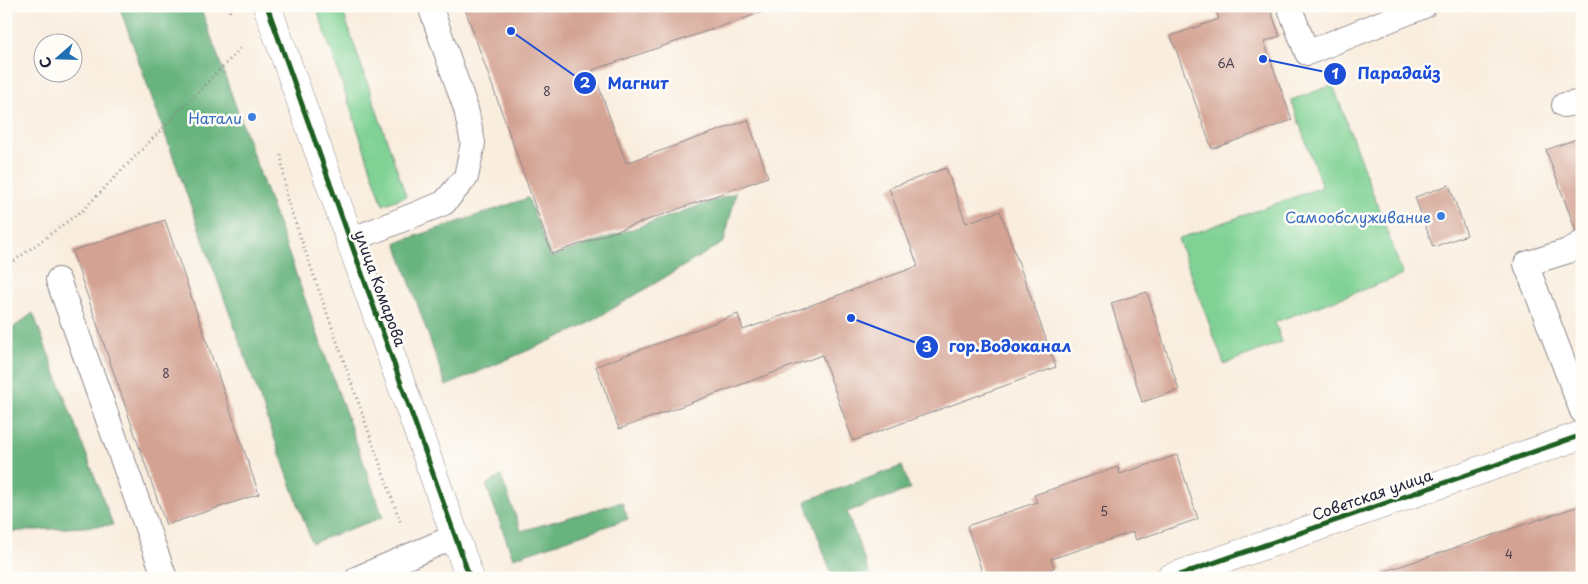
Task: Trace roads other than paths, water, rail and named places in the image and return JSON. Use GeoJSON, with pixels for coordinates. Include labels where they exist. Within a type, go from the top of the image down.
{"type":"FeatureCollection","features":[{"type":"Feature","properties":{"kind":"street","name":"улица Комарова"},"geometry":{"type":"LineString","coordinates":[[267,6],[470,578]]}},
{"type":"Feature","properties":{"kind":"street","name":"Советская улица"},"geometry":{"type":"LineString","coordinates":[[1170,578],[1213,572],[1582,434]]}},
{"type":"Feature","properties":{"kind":"lane"},"geometry":{"type":"LineString","coordinates":[[351,240],[444,203],[466,177],[473,144],[466,109],[430,6]]}},
{"type":"Feature","properties":{"kind":"lane"},"geometry":{"type":"LineString","coordinates":[[1289,6],[1307,53],[1424,6]]}},
{"type":"Feature","properties":{"kind":"lane"},"geometry":{"type":"LineString","coordinates":[[1582,242],[1568,251],[1526,264],[1582,411]]}},
{"type":"Feature","properties":{"kind":"lane"},"geometry":{"type":"LineString","coordinates":[[58,280],[165,578]]}},
{"type":"Feature","properties":{"kind":"lane"},"geometry":{"type":"LineString","coordinates":[[358,578],[456,536]]}},
{"type":"Feature","properties":{"kind":"place","name":"Магнит"},"geometry":{"type":"Point","coordinates":[511,31]}},
{"type":"Feature","properties":{"kind":"place","name":"Парадайз"},"geometry":{"type":"Point","coordinates":[1263,59]}},
{"type":"Feature","properties":{"kind":"place","name":"Натали"},"geometry":{"type":"Point","coordinates":[252,117]}},
{"type":"Feature","properties":{"kind":"place","name":"Самообслуживание"},"geometry":{"type":"Point","coordinates":[1441,216]}},
{"type":"Feature","properties":{"kind":"place","name":"гор.Водоканал"},"geometry":{"type":"Point","coordinates":[851,318]}}]}
